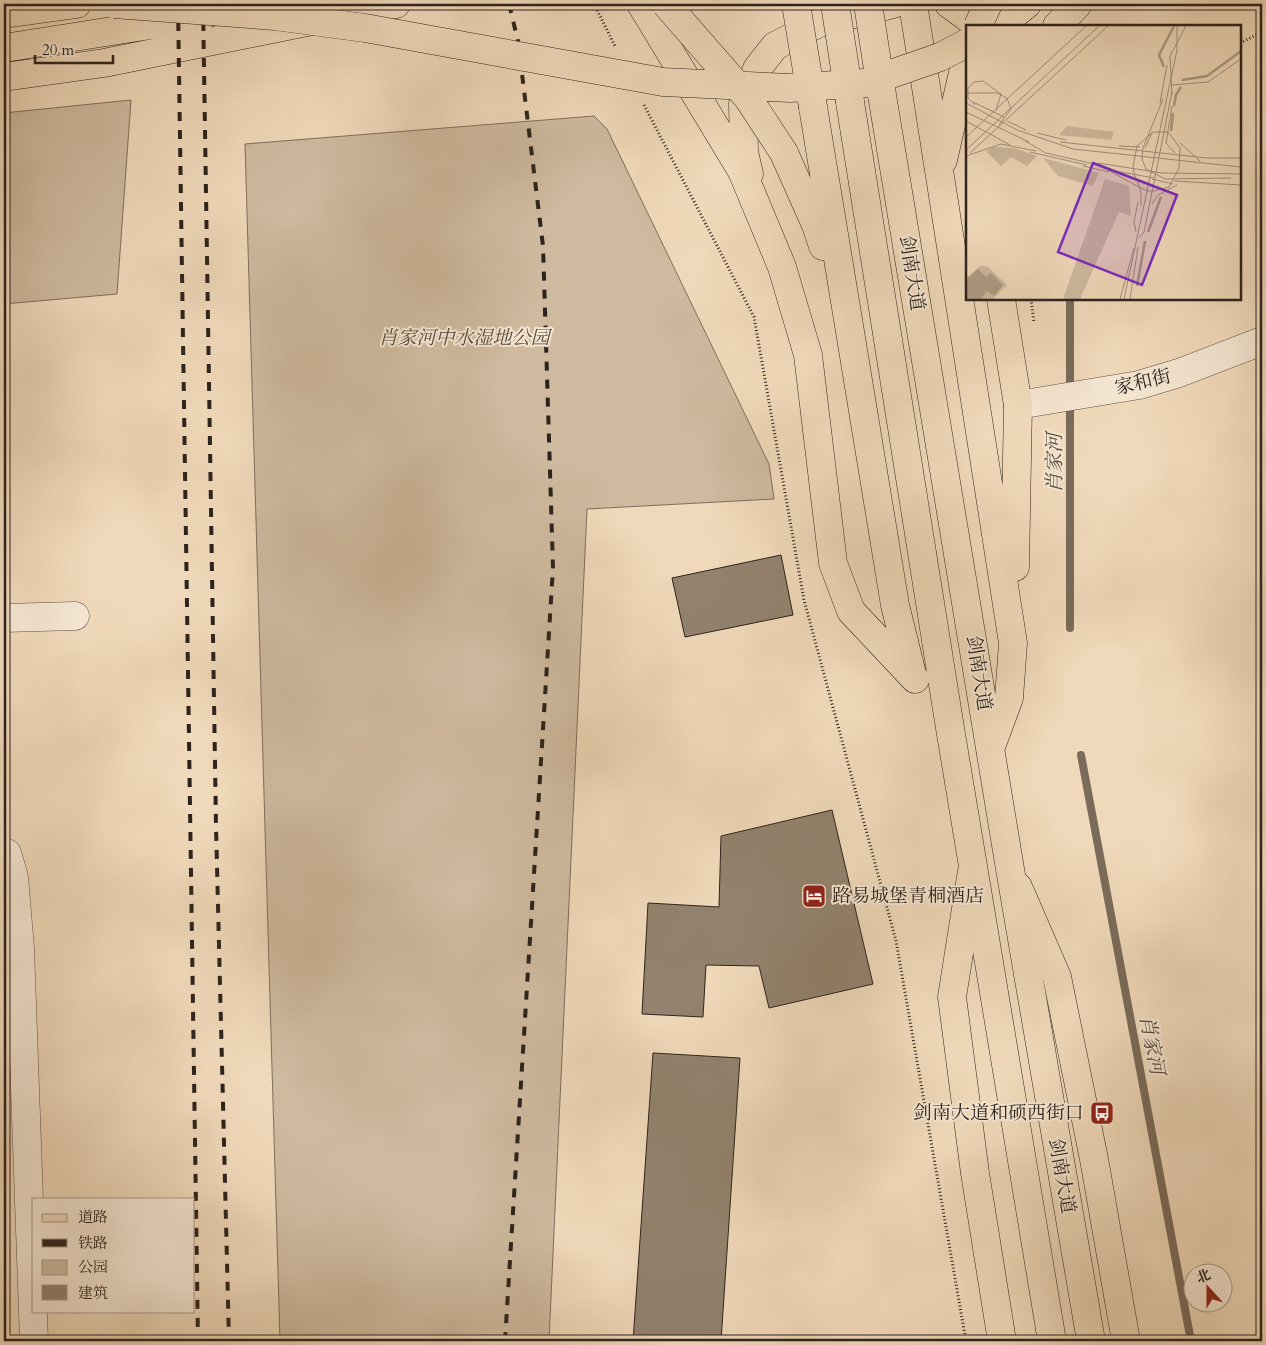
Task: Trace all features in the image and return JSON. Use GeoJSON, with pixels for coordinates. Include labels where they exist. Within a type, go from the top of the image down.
{"type":"FeatureCollection","features":[{"type":"Feature","properties":{"kind":"main road"},"geometry":{"type":"LineString","coordinates":[[4,14],[77,4]]}},
{"type":"Feature","properties":{"kind":"main road"},"geometry":{"type":"LineString","coordinates":[[114,4],[275,16],[365,28],[663,82],[731,86],[790,88],[864,83],[940,57],[966,44]]}},
{"type":"Feature","properties":{"kind":"main road"},"geometry":{"type":"LineString","coordinates":[[4,48],[158,24],[258,4]]}},
{"type":"Feature","properties":{"kind":"main road"},"geometry":{"type":"LineString","coordinates":[[4,77],[104,63],[396,4]]}},
{"type":"Feature","properties":{"kind":"main road"},"geometry":{"type":"LineString","coordinates":[[641,4],[742,171],[782,267],[808,355],[834,563],[851,611],[916,680]]}},
{"type":"Feature","properties":{"kind":"main road"},"geometry":{"type":"LineString","coordinates":[[666,4],[748,98],[784,153],[816,225],[846,316]]}},
{"type":"Feature","properties":{"kind":"main road"},"geometry":{"type":"LineString","coordinates":[[796,4],[895,605],[911,673],[950,728]]}},
{"type":"Feature","properties":{"kind":"main road","name":"剑南大道"},"geometry":{"type":"LineString","coordinates":[[835,4],[950,728],[1052,1341]]}},
{"type":"Feature","properties":{"kind":"main road","name":"剑南大道"},"geometry":{"type":"LineString","coordinates":[[868,4],[1010,869],[1091,1341]]}},
{"type":"Feature","properties":{"kind":"main road"},"geometry":{"type":"LineString","coordinates":[[757,208],[744,152],[743,104],[757,70],[775,46],[819,23],[893,4]]}},
{"type":"Feature","properties":{"kind":"main road"},"geometry":{"type":"LineString","coordinates":[[914,4],[1014,643]]}},
{"type":"Feature","properties":{"kind":"main road"},"geometry":{"type":"LineString","coordinates":[[949,4],[978,25]]}},
{"type":"Feature","properties":{"kind":"main road"},"geometry":{"type":"LineString","coordinates":[[979,25],[988,4]]}},
{"type":"Feature","properties":{"kind":"main road"},"geometry":{"type":"LineString","coordinates":[[1001,25],[1027,4]]}},
{"type":"Feature","properties":{"kind":"main road"},"geometry":{"type":"LineString","coordinates":[[1057,25],[1078,4]]}},
{"type":"Feature","properties":{"kind":"main road"},"geometry":{"type":"LineString","coordinates":[[940,176],[966,59]]}},
{"type":"Feature","properties":{"kind":"main road"},"geometry":{"type":"LineString","coordinates":[[991,746],[1009,698],[1014,643],[1018,405],[1001,300]]}},
{"type":"Feature","properties":{"kind":"main road"},"geometry":{"type":"LineString","coordinates":[[973,865],[952,997],[975,1173],[1002,1341]]}},
{"type":"Feature","properties":{"kind":"main road"},"geometry":{"type":"LineString","coordinates":[[1010,869],[1057,977],[1094,1159],[1126,1341]]}},
{"type":"Feature","properties":{"kind":"street","name":"家和街"},"geometry":{"type":"LineString","coordinates":[[1018,405],[1139,385],[1180,373],[1262,341]]}},
{"type":"Feature","properties":{"kind":"street"},"geometry":{"type":"LineString","coordinates":[[4,618],[75,616]]}},
{"type":"Feature","properties":{"kind":"street"},"geometry":{"type":"LineString","coordinates":[[5,853],[14,877],[20,948],[32,1285]]}},
{"type":"Feature","properties":{"kind":"street"},"geometry":{"type":"LineString","coordinates":[[33,1312],[34,1341]]}},
{"type":"Feature","properties":{"kind":"path"},"geometry":{"type":"LineString","coordinates":[[1241,42],[1262,32]]}},
{"type":"Feature","properties":{"kind":"path"},"geometry":{"type":"LineString","coordinates":[[643,102],[754,317],[804,600],[896,941],[966,1341]]}},
{"type":"Feature","properties":{"kind":"green space"},"geometry":{"type":"Polygon","coordinates":[[[131,100],[117,294],[4,304],[4,113],[131,100]]]}},
{"type":"Feature","properties":{"kind":"green space","name":"肖家河中水湿地公园"},"geometry":{"type":"Polygon","coordinates":[[[594,116],[607,129],[769,464],[774,499],[587,509],[549,1341],[280,1341],[245,144],[594,116]]]}},
{"type":"Feature","properties":{"kind":"building"},"geometry":{"type":"Polygon","coordinates":[[[781,555],[793,615],[685,637],[672,578],[781,555]]]}},
{"type":"Feature","properties":{"kind":"building"},"geometry":{"type":"Polygon","coordinates":[[[832,810],[873,984],[769,1008],[759,966],[706,965],[703,1017],[642,1014],[648,903],[719,907],[721,836],[832,810]]]}},
{"type":"Feature","properties":{"kind":"building"},"geometry":{"type":"Polygon","coordinates":[[[653,1053],[740,1058],[721,1341],[633,1341],[653,1053]]]}},
{"type":"Feature","properties":{"kind":"waterway","name":"肖家河"},"geometry":{"type":"LineString","coordinates":[[1070,300],[1070,628]]}},
{"type":"Feature","properties":{"kind":"waterway","name":"肖家河"},"geometry":{"type":"LineString","coordinates":[[1081,755],[1191,1341]]}},
{"type":"Feature","properties":{"kind":"railway"},"geometry":{"type":"LineString","coordinates":[[178,4],[198,1341]]}},
{"type":"Feature","properties":{"kind":"railway"},"geometry":{"type":"LineString","coordinates":[[203,4],[216,826],[229,1341]]}},
{"type":"Feature","properties":{"kind":"railway"},"geometry":{"type":"LineString","coordinates":[[505,1341],[553,568],[543,246],[518,41],[509,4]]}},
{"type":"Feature","properties":{"kind":"place","name":"路易城堡青桐酒店"},"geometry":{"type":"Point","coordinates":[814,896]}},
{"type":"Feature","properties":{"kind":"place","name":"剑南大道和硕西街口"},"geometry":{"type":"Point","coordinates":[1102,1113]}}]}
